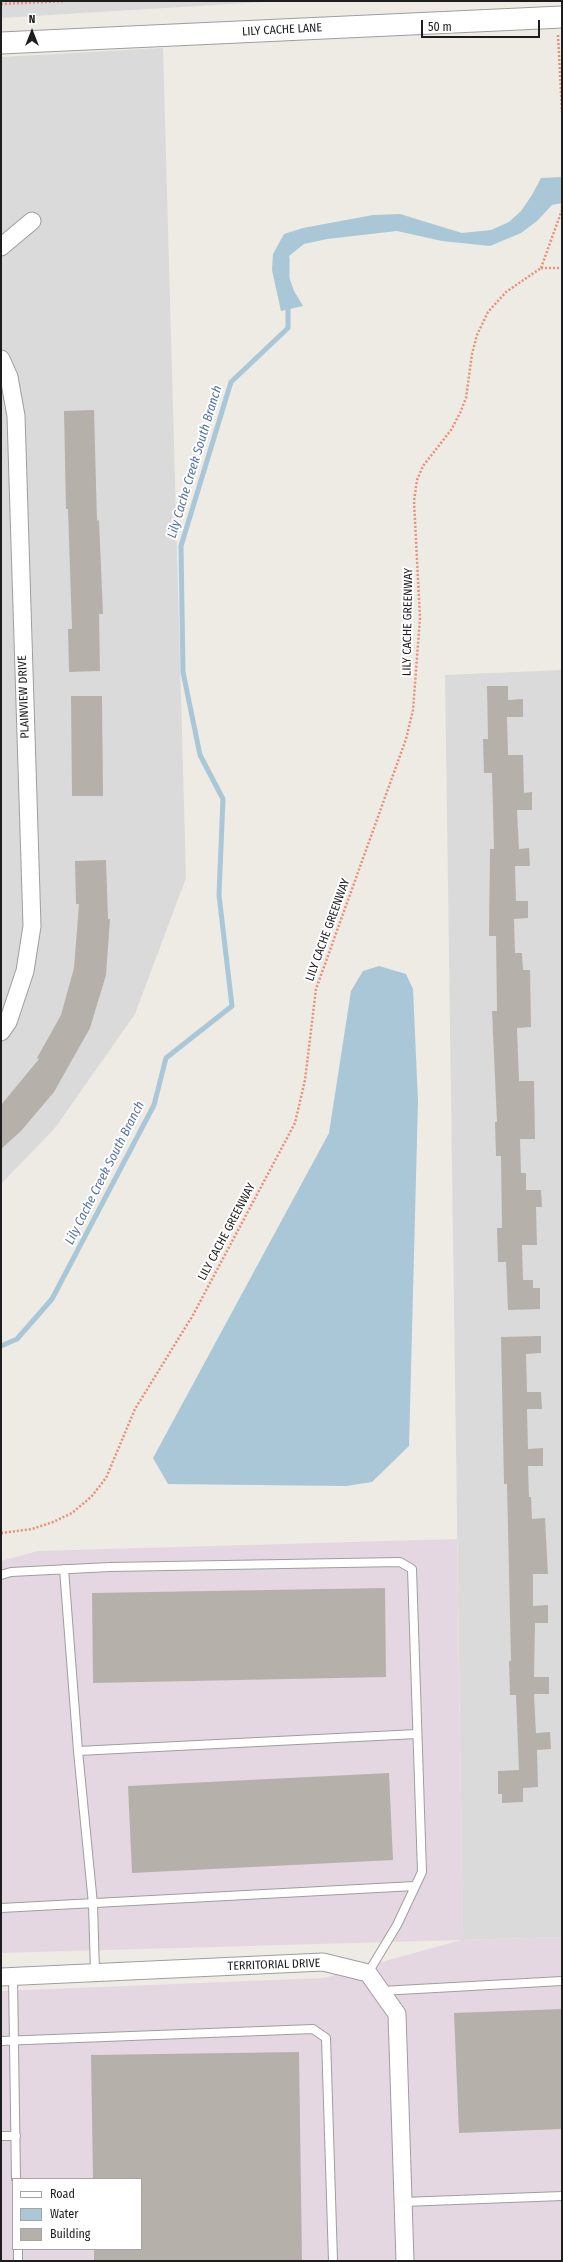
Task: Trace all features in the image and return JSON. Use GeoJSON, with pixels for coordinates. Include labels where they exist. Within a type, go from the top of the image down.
{"type":"FeatureCollection","features":[{"type":"Feature","properties":{"kind":"street","name":"LILY CACHE LANE"},"geometry":{"type":"LineString","coordinates":[[1,43],[562,18]]}},
{"type":"Feature","properties":{"kind":"street"},"geometry":{"type":"LineString","coordinates":[[1,247],[32,221]]}},
{"type":"Feature","properties":{"kind":"street","name":"PLAINVIEW DRIVE"},"geometry":{"type":"LineString","coordinates":[[1,359],[9,376],[16,416],[32,926],[25,972],[8,1022],[1,1032]]}},
{"type":"Feature","properties":{"kind":"street","name":"TERRITORIAL DRIVE"},"geometry":{"type":"LineString","coordinates":[[7,1977],[323,1962],[368,1973]]}},
{"type":"Feature","properties":{"kind":"street"},"geometry":{"type":"LineString","coordinates":[[368,1973],[397,2014],[405,2261]]}},
{"type":"Feature","properties":{"kind":"lane"},"geometry":{"type":"LineString","coordinates":[[1,1575],[11,1572],[110,1567],[400,1562],[412,1569],[422,1872],[397,1925],[368,1973]]}},
{"type":"Feature","properties":{"kind":"lane"},"geometry":{"type":"LineString","coordinates":[[64,1569],[78,1751],[93,1904],[95,1972]]}},
{"type":"Feature","properties":{"kind":"lane"},"geometry":{"type":"LineString","coordinates":[[78,1751],[417,1734]]}},
{"type":"Feature","properties":{"kind":"lane"},"geometry":{"type":"LineString","coordinates":[[1,1908],[415,1886]]}},
{"type":"Feature","properties":{"kind":"lane"},"geometry":{"type":"LineString","coordinates":[[7,1977],[14,2039],[16,2178]]}},
{"type":"Feature","properties":{"kind":"lane"},"geometry":{"type":"LineString","coordinates":[[381,1991],[562,1981]]}},
{"type":"Feature","properties":{"kind":"lane"},"geometry":{"type":"LineString","coordinates":[[1,2041],[14,2039],[313,2029],[320,2033],[326,2038],[333,2261]]}},
{"type":"Feature","properties":{"kind":"lane"},"geometry":{"type":"LineString","coordinates":[[1,2136],[16,2136]]}},
{"type":"Feature","properties":{"kind":"lane"},"geometry":{"type":"LineString","coordinates":[[403,2202],[562,2196]]}},
{"type":"Feature","properties":{"kind":"lane"},"geometry":{"type":"LineString","coordinates":[[18,2250],[18,2261]]}},
{"type":"Feature","properties":{"kind":"path"},"geometry":{"type":"LineString","coordinates":[[1,4],[66,1]]}},
{"type":"Feature","properties":{"kind":"path"},"geometry":{"type":"LineString","coordinates":[[558,46],[562,112]]}},
{"type":"Feature","properties":{"kind":"path"},"geometry":{"type":"LineString","coordinates":[[562,199],[562,210],[541,268],[562,268]]}},
{"type":"Feature","properties":{"kind":"path","name":"LILY CACHE GREENWAY"},"geometry":{"type":"LineString","coordinates":[[1,1533],[32,1529],[53,1522],[72,1513],[91,1497],[106,1478],[135,1409],[193,1315],[295,1123],[305,1080],[316,989],[406,739],[413,710],[420,618],[414,501],[417,480],[423,466],[451,430],[462,408],[466,398],[472,354],[477,335],[488,312],[506,292],[541,268]]}},
{"type":"Feature","properties":{"kind":"shaded area"},"geometry":{"type":"Polygon","coordinates":[[[1,1],[280,1],[1,18],[1,1]]]}},
{"type":"Feature","properties":{"kind":"shaded area"},"geometry":{"type":"Polygon","coordinates":[[[163,48],[186,878],[135,1014],[55,1128],[1,1184],[1,57],[163,48]]]}},
{"type":"Feature","properties":{"kind":"shaded area"},"geometry":{"type":"Polygon","coordinates":[[[562,670],[562,1937],[463,1940],[445,675],[562,670]]]}},
{"type":"Feature","properties":{"kind":"shaded area"},"geometry":{"type":"Polygon","coordinates":[[[457,1539],[463,1940],[562,1937],[562,2261],[1,2261],[1,1991],[324,1978],[461,1940],[1,1953],[1,1561],[38,1551],[457,1539]]]}},
{"type":"Feature","properties":{"kind":"water"},"geometry":{"type":"Polygon","coordinates":[[[562,177],[562,203],[552,205],[537,221],[521,233],[490,246],[442,241],[397,231],[327,239],[304,244],[289,256],[286,268],[294,291],[303,306],[281,311],[272,270],[273,254],[284,234],[303,228],[373,215],[400,214],[462,233],[491,230],[509,222],[521,211],[541,178],[562,177]]]}},
{"type":"Feature","properties":{"kind":"water"},"geometry":{"type":"Polygon","coordinates":[[[379,966],[406,974],[413,989],[418,1101],[409,1446],[372,1482],[346,1486],[168,1484],[153,1458],[329,1133],[351,991],[363,971],[379,966]]]}},
{"type":"Feature","properties":{"kind":"building"},"geometry":{"type":"Polygon","coordinates":[[[94,410],[97,521],[99,520],[103,614],[99,614],[100,671],[69,672],[68,629],[72,629],[68,509],[66,509],[64,411],[94,410]]]}},
{"type":"Feature","properties":{"kind":"building"},"geometry":{"type":"Polygon","coordinates":[[[487,686],[508,686],[508,700],[523,699],[523,717],[507,717],[508,755],[523,755],[524,793],[532,792],[532,810],[517,810],[519,849],[529,848],[530,866],[515,866],[516,901],[528,901],[528,918],[514,919],[515,953],[522,953],[523,970],[530,970],[531,1027],[517,1028],[519,1081],[534,1081],[535,1139],[520,1139],[521,1173],[526,1173],[526,1190],[541,1190],[542,1207],[536,1207],[537,1245],[522,1245],[523,1280],[533,1280],[533,1288],[540,1288],[540,1309],[508,1310],[506,1262],[498,1262],[497,1228],[502,1228],[501,1156],[496,1156],[495,1122],[497,1122],[492,1011],[497,1011],[496,936],[489,936],[490,849],[494,849],[492,773],[484,773],[483,739],[488,739],[487,686]]]}},
{"type":"Feature","properties":{"kind":"building"},"geometry":{"type":"Polygon","coordinates":[[[71,696],[102,696],[103,796],[72,796],[71,696]]]}},
{"type":"Feature","properties":{"kind":"building"},"geometry":{"type":"Polygon","coordinates":[[[106,860],[108,919],[110,919],[106,975],[90,1028],[54,1092],[21,1131],[1,1149],[1,1105],[39,1059],[37,1058],[61,1015],[74,968],[79,904],[76,904],[75,861],[106,860]]]}},
{"type":"Feature","properties":{"kind":"building"},"geometry":{"type":"Polygon","coordinates":[[[541,1336],[541,1353],[526,1354],[527,1392],[541,1392],[542,1409],[527,1409],[528,1449],[543,1448],[543,1466],[528,1466],[529,1497],[531,1497],[532,1519],[545,1518],[548,1574],[533,1574],[533,1606],[548,1605],[548,1623],[535,1623],[534,1677],[549,1677],[549,1694],[534,1694],[536,1733],[550,1732],[551,1749],[537,1750],[538,1787],[523,1788],[523,1802],[502,1803],[502,1794],[498,1794],[498,1771],[519,1770],[516,1695],[510,1695],[509,1661],[511,1661],[507,1484],[504,1484],[501,1337],[541,1336]]]}},
{"type":"Feature","properties":{"kind":"building"},"geometry":{"type":"Polygon","coordinates":[[[385,1588],[386,1677],[93,1683],[92,1593],[385,1588]]]}},
{"type":"Feature","properties":{"kind":"building"},"geometry":{"type":"Polygon","coordinates":[[[389,1773],[393,1860],[132,1873],[128,1786],[389,1773]]]}},
{"type":"Feature","properties":{"kind":"building"},"geometry":{"type":"Polygon","coordinates":[[[562,2009],[562,2129],[459,2133],[454,2013],[562,2009]]]}},
{"type":"Feature","properties":{"kind":"building"},"geometry":{"type":"Polygon","coordinates":[[[299,2052],[302,2261],[94,2261],[94,2250],[142,2250],[142,2178],[93,2178],[91,2055],[299,2052]]]}},
{"type":"Feature","properties":{"kind":"waterway","name":"Lily Cache Creek South Branch"},"geometry":{"type":"LineString","coordinates":[[287,258],[287,278]]}},
{"type":"Feature","properties":{"kind":"waterway","name":"Lily Cache Creek South Branch"},"geometry":{"type":"LineString","coordinates":[[1,1346],[17,1339],[52,1299],[154,1105],[166,1058],[232,1006],[219,895],[223,799],[200,755],[183,672],[181,546],[231,382],[288,328],[288,304]]}}]}
